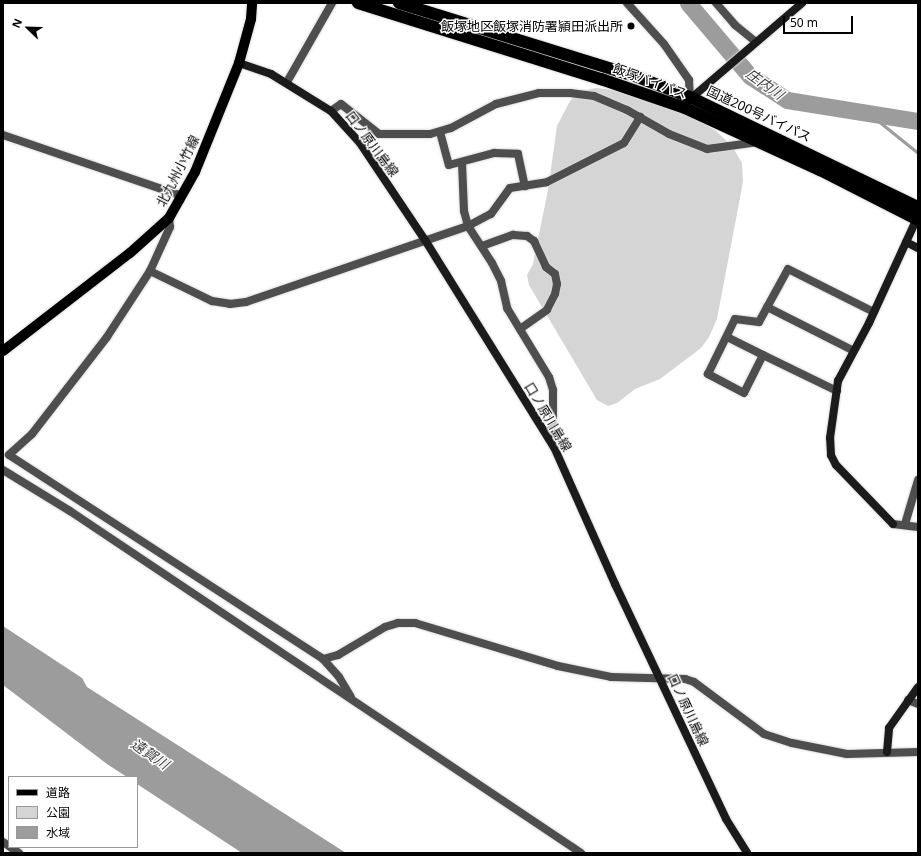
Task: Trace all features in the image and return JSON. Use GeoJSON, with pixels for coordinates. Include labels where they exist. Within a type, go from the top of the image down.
{"type":"FeatureCollection","features":[{"type":"Feature","properties":{"kind":"highway","name":"飯塚バイパス"},"geometry":{"type":"LineString","coordinates":[[358,3],[601,79],[685,108],[917,218]]}},
{"type":"Feature","properties":{"kind":"highway","name":"国道200号バイパス"},"geometry":{"type":"LineString","coordinates":[[399,3],[632,75],[690,97],[918,207]]}},
{"type":"Feature","properties":{"kind":"main road","name":"北九州小竹線"},"geometry":{"type":"LineString","coordinates":[[3,351],[130,253],[169,218],[182,196],[207,145],[239,63],[251,19],[252,3]]}},
{"type":"Feature","properties":{"kind":"main road"},"geometry":{"type":"LineString","coordinates":[[685,108],[690,97],[711,81],[802,3]]}},
{"type":"Feature","properties":{"kind":"main road","name":"口ノ原川島線"},"geometry":{"type":"LineString","coordinates":[[239,63],[287,82],[331,111],[360,143],[425,240],[549,439],[731,829],[747,853]]}},
{"type":"Feature","properties":{"kind":"main road"},"geometry":{"type":"LineString","coordinates":[[893,524],[836,465],[830,438],[837,391],[844,366],[874,312],[917,218]]}},
{"type":"Feature","properties":{"kind":"main road"},"geometry":{"type":"LineString","coordinates":[[906,242],[918,248]]}},
{"type":"Feature","properties":{"kind":"main road"},"geometry":{"type":"LineString","coordinates":[[887,752],[889,728],[918,687]]}},
{"type":"Feature","properties":{"kind":"street"},"geometry":{"type":"LineString","coordinates":[[287,82],[332,3]]}},
{"type":"Feature","properties":{"kind":"street"},"geometry":{"type":"LineString","coordinates":[[627,3],[664,44],[689,80],[690,97]]}},
{"type":"Feature","properties":{"kind":"street"},"geometry":{"type":"LineString","coordinates":[[716,3],[735,25],[755,43]]}},
{"type":"Feature","properties":{"kind":"street"},"geometry":{"type":"LineString","coordinates":[[331,111],[341,104],[379,134],[415,135],[440,132],[451,128],[496,104],[539,93],[594,96],[640,117],[669,134],[707,149],[759,142]]}},
{"type":"Feature","properties":{"kind":"street"},"geometry":{"type":"LineString","coordinates":[[150,271],[212,301],[230,304],[246,302],[468,226],[491,214],[510,188],[547,182],[624,143],[640,117]]}},
{"type":"Feature","properties":{"kind":"street"},"geometry":{"type":"LineString","coordinates":[[440,132],[449,165],[462,163],[494,153],[518,154],[525,186]]}},
{"type":"Feature","properties":{"kind":"street"},"geometry":{"type":"LineString","coordinates":[[3,135],[182,196]]}},
{"type":"Feature","properties":{"kind":"street"},"geometry":{"type":"LineString","coordinates":[[462,163],[464,211],[468,226],[482,246],[501,281],[507,308],[549,377],[553,390],[553,420],[549,439]]}},
{"type":"Feature","properties":{"kind":"street"},"geometry":{"type":"LineString","coordinates":[[169,218],[170,227],[150,271],[107,337],[32,434],[6,454],[323,659],[339,677],[352,699]]}},
{"type":"Feature","properties":{"kind":"street"},"geometry":{"type":"LineString","coordinates":[[482,246],[513,235],[527,236],[534,241],[546,267],[555,274],[557,284],[555,294],[547,310],[520,329]]}},
{"type":"Feature","properties":{"kind":"street"},"geometry":{"type":"LineString","coordinates":[[763,356],[744,393],[708,374],[735,320],[759,322],[788,269],[874,312]]}},
{"type":"Feature","properties":{"kind":"street"},"geometry":{"type":"LineString","coordinates":[[767,307],[854,350]]}},
{"type":"Feature","properties":{"kind":"street"},"geometry":{"type":"LineString","coordinates":[[727,337],[837,391]]}},
{"type":"Feature","properties":{"kind":"street"},"geometry":{"type":"LineString","coordinates":[[3,470],[70,511],[581,853]]}},
{"type":"Feature","properties":{"kind":"street"},"geometry":{"type":"LineString","coordinates":[[905,524],[918,480]]}},
{"type":"Feature","properties":{"kind":"street"},"geometry":{"type":"LineString","coordinates":[[893,524],[918,526]]}},
{"type":"Feature","properties":{"kind":"street"},"geometry":{"type":"LineString","coordinates":[[323,659],[338,655],[385,627],[398,623],[415,623],[558,666],[611,677],[660,678],[694,682],[764,734],[792,743],[847,754],[918,752]]}},
{"type":"Feature","properties":{"kind":"street"},"geometry":{"type":"LineString","coordinates":[[908,700],[918,704]]}},
{"type":"Feature","properties":{"kind":"green space"},"geometry":{"type":"Polygon","coordinates":[[[596,88],[622,91],[691,116],[716,131],[732,146],[742,163],[743,182],[717,319],[709,337],[701,348],[660,379],[635,389],[617,403],[608,406],[597,400],[529,285],[527,275],[533,264],[548,190],[557,126],[570,101],[581,91],[596,88]]]}},
{"type":"Feature","properties":{"kind":"water","name":"遠賀川"},"geometry":{"type":"Polygon","coordinates":[[[3,626],[82,678],[87,687],[346,853],[242,853],[138,785],[138,776],[125,776],[107,764],[3,685],[3,626]]]}},
{"type":"Feature","properties":{"kind":"waterway","name":"庄内川"},"geometry":{"type":"LineString","coordinates":[[688,3],[750,76],[787,100],[918,121]]}},
{"type":"Feature","properties":{"kind":"waterway"},"geometry":{"type":"LineString","coordinates":[[867,112],[918,153]]}},
{"type":"Feature","properties":{"kind":"place","name":"飯塚地区飯塚消防署頴田派出所"},"geometry":{"type":"Point","coordinates":[631,26]}}]}
